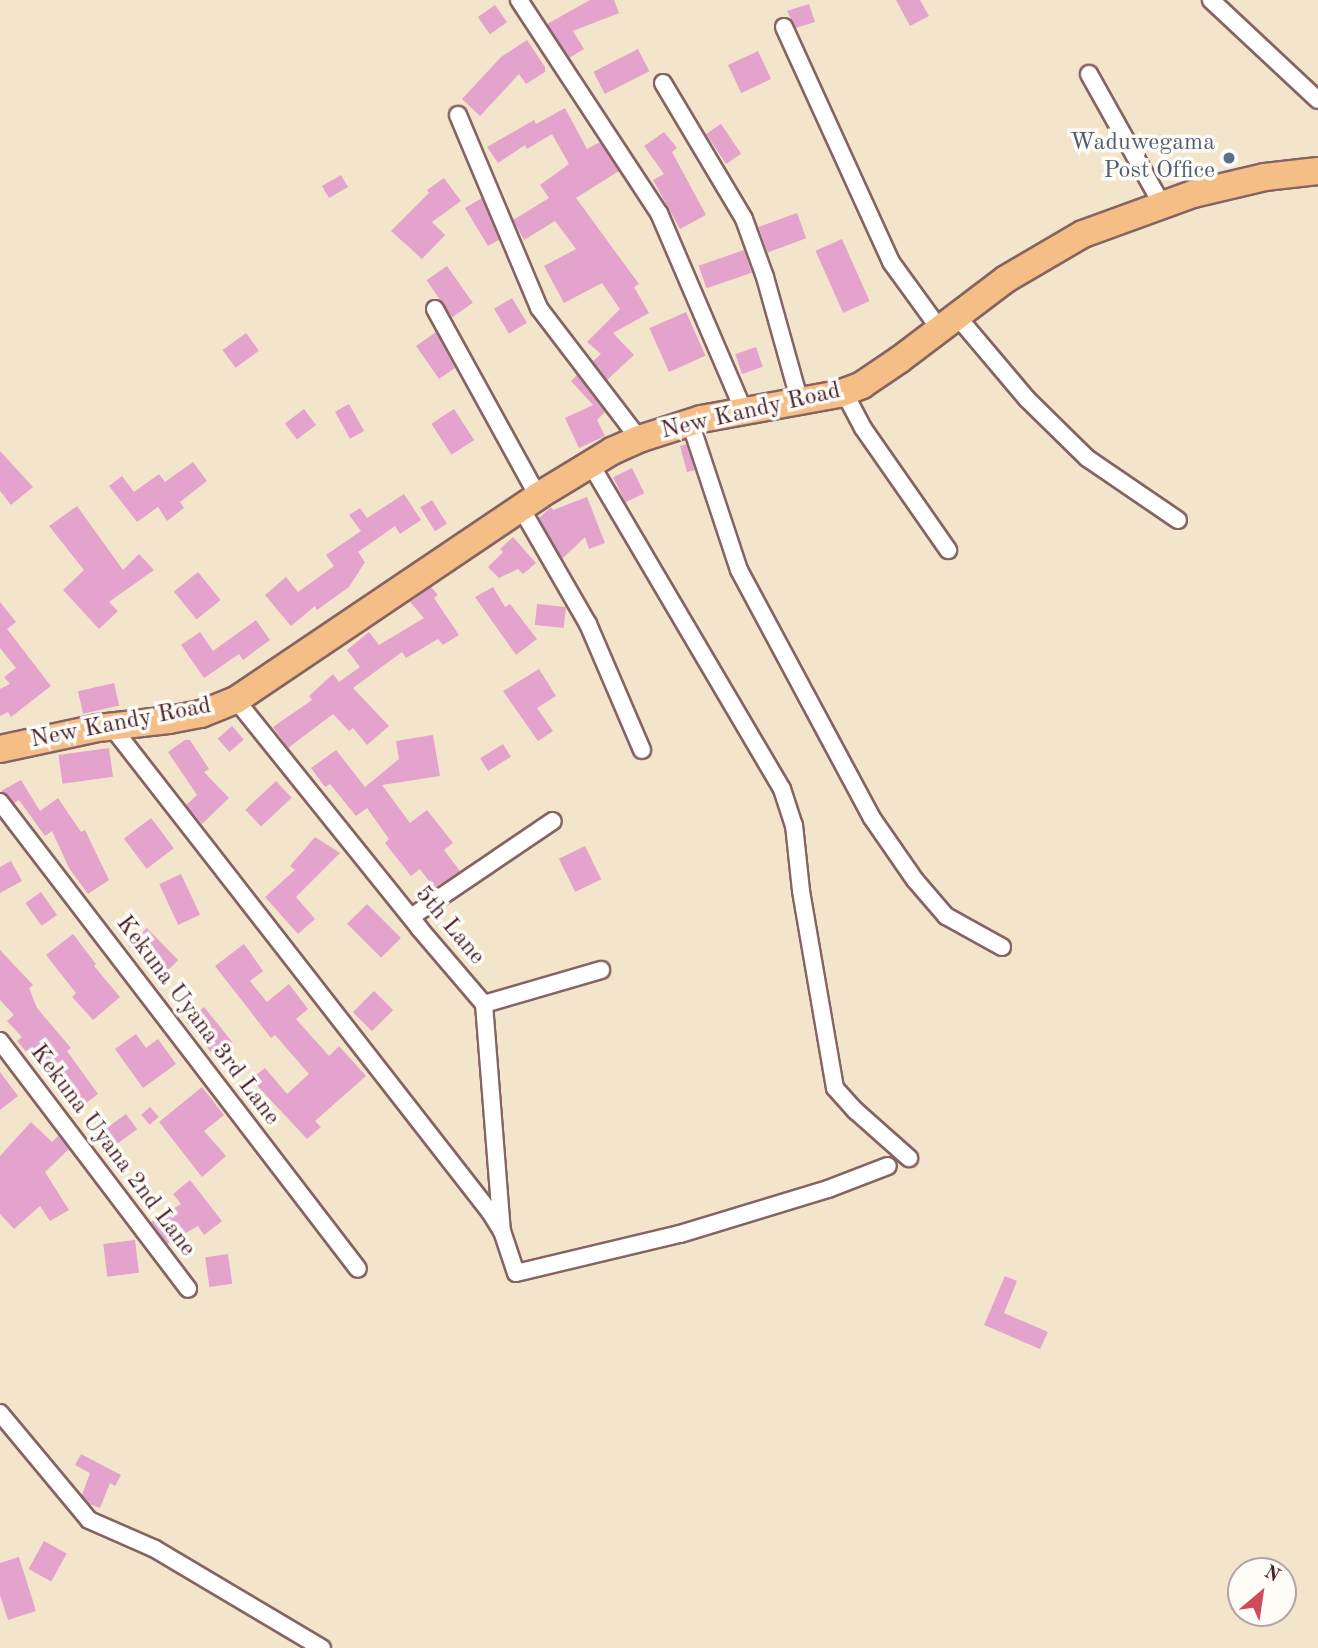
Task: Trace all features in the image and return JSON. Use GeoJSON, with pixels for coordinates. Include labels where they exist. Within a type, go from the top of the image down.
{"type":"FeatureCollection","features":[{"type":"Feature","properties":{"kind":"main road","name":"New Kandy Road"},"geometry":{"type":"LineString","coordinates":[[0,749],[113,726],[201,713],[236,700],[590,463],[639,439],[690,422],[844,392],[862,384],[899,360],[947,322],[1048,252],[1116,220],[1161,203],[1265,177],[1318,171]]}},
{"type":"Feature","properties":{"kind":"street"},"geometry":{"type":"LineString","coordinates":[[519,0],[659,213],[744,411]]}},
{"type":"Feature","properties":{"kind":"street"},"geometry":{"type":"LineString","coordinates":[[1211,0],[1318,100]]}},
{"type":"Feature","properties":{"kind":"street"},"geometry":{"type":"LineString","coordinates":[[784,27],[891,262],[947,322],[1087,458],[1178,520]]}},
{"type":"Feature","properties":{"kind":"street"},"geometry":{"type":"LineString","coordinates":[[1089,74],[1161,203]]}},
{"type":"Feature","properties":{"kind":"street"},"geometry":{"type":"LineString","coordinates":[[663,83],[744,219],[765,277],[800,402]]}},
{"type":"Feature","properties":{"kind":"street"},"geometry":{"type":"LineString","coordinates":[[458,115],[540,308],[639,439]]}},
{"type":"Feature","properties":{"kind":"street"},"geometry":{"type":"LineString","coordinates":[[435,309],[588,624],[642,750]]}},
{"type":"Feature","properties":{"kind":"street"},"geometry":{"type":"LineString","coordinates":[[844,392],[863,428],[948,550]]}},
{"type":"Feature","properties":{"kind":"street"},"geometry":{"type":"LineString","coordinates":[[690,422],[739,570],[872,818],[915,880],[946,916],[1002,947]]}},
{"type":"Feature","properties":{"kind":"street"},"geometry":{"type":"LineString","coordinates":[[590,463],[782,789],[794,825],[801,891],[835,1087],[856,1111],[909,1158]]}},
{"type":"Feature","properties":{"kind":"street","name":"5th Lane"},"geometry":{"type":"LineString","coordinates":[[236,700],[484,1004],[502,1231]]}},
{"type":"Feature","properties":{"kind":"street"},"geometry":{"type":"LineString","coordinates":[[113,726],[502,1231],[516,1273],[680,1234],[828,1189],[888,1166]]}},
{"type":"Feature","properties":{"kind":"street","name":"Kekuna Uyana 3rd Lane"},"geometry":{"type":"LineString","coordinates":[[0,802],[358,1269]]}},
{"type":"Feature","properties":{"kind":"street"},"geometry":{"type":"LineString","coordinates":[[411,917],[553,821]]}},
{"type":"Feature","properties":{"kind":"street"},"geometry":{"type":"LineString","coordinates":[[484,1004],[601,970]]}},
{"type":"Feature","properties":{"kind":"street","name":"Kekuna Uyana 2nd Lane"},"geometry":{"type":"LineString","coordinates":[[0,1041],[188,1289]]}},
{"type":"Feature","properties":{"kind":"street"},"geometry":{"type":"LineString","coordinates":[[0,1413],[89,1520],[155,1549],[322,1648]]}},
{"type":"Feature","properties":{"kind":"building"},"geometry":{"type":"Polygon","coordinates":[[[590,0],[614,0],[619,13],[573,31],[584,49],[569,58],[547,24],[590,0]]]}},
{"type":"Feature","properties":{"kind":"building"},"geometry":{"type":"Polygon","coordinates":[[[896,0],[920,0],[929,16],[910,26],[896,0]]]}},
{"type":"Feature","properties":{"kind":"building"},"geometry":{"type":"Polygon","coordinates":[[[809,4],[815,22],[796,28],[787,11],[809,4]]]}},
{"type":"Feature","properties":{"kind":"building"},"geometry":{"type":"Polygon","coordinates":[[[495,5],[507,22],[490,34],[478,17],[495,5]]]}},
{"type":"Feature","properties":{"kind":"building"},"geometry":{"type":"Polygon","coordinates":[[[527,40],[545,67],[545,72],[526,84],[519,74],[480,116],[462,99],[501,57],[527,40]]]}},
{"type":"Feature","properties":{"kind":"building"},"geometry":{"type":"Polygon","coordinates":[[[638,49],[649,71],[605,94],[593,72],[638,49]]]}},
{"type":"Feature","properties":{"kind":"building"},"geometry":{"type":"Polygon","coordinates":[[[758,51],[771,79],[741,93],[728,65],[758,51]]]}},
{"type":"Feature","properties":{"kind":"building"},"geometry":{"type":"Polygon","coordinates":[[[565,108],[587,149],[600,142],[619,171],[576,198],[639,284],[634,287],[649,313],[613,333],[634,355],[607,380],[593,361],[601,354],[587,342],[620,309],[602,283],[564,303],[544,266],[576,249],[555,221],[524,240],[513,220],[549,198],[540,185],[569,164],[552,134],[527,149],[525,145],[498,163],[487,147],[534,120],[536,124],[565,108]]]}},
{"type":"Feature","properties":{"kind":"building"},"geometry":{"type":"Polygon","coordinates":[[[721,124],[741,154],[726,164],[706,134],[721,124]]]}},
{"type":"Feature","properties":{"kind":"building"},"geometry":{"type":"Polygon","coordinates":[[[664,132],[677,148],[672,152],[706,215],[680,229],[653,180],[664,174],[644,146],[664,132]]]}},
{"type":"Feature","properties":{"kind":"building"},"geometry":{"type":"Polygon","coordinates":[[[341,175],[348,187],[329,198],[322,186],[341,175]]]}},
{"type":"Feature","properties":{"kind":"building"},"geometry":{"type":"Polygon","coordinates":[[[444,178],[461,201],[432,222],[445,235],[422,259],[391,231],[429,193],[427,190],[444,178]]]}},
{"type":"Feature","properties":{"kind":"building"},"geometry":{"type":"Polygon","coordinates":[[[482,198],[499,240],[488,246],[465,208],[482,198]]]}},
{"type":"Feature","properties":{"kind":"building"},"geometry":{"type":"Polygon","coordinates":[[[797,213],[806,238],[768,252],[758,227],[797,213]]]}},
{"type":"Feature","properties":{"kind":"building"},"geometry":{"type":"Polygon","coordinates":[[[842,239],[870,301],[843,313],[816,251],[842,239]]]}},
{"type":"Feature","properties":{"kind":"building"},"geometry":{"type":"Polygon","coordinates":[[[744,250],[752,273],[706,288],[699,266],[744,250]]]}},
{"type":"Feature","properties":{"kind":"building"},"geometry":{"type":"Polygon","coordinates":[[[447,266],[473,303],[452,317],[427,280],[447,266]]]}},
{"type":"Feature","properties":{"kind":"building"},"geometry":{"type":"Polygon","coordinates":[[[512,298],[527,323],[509,334],[494,309],[512,298]]]}},
{"type":"Feature","properties":{"kind":"building"},"geometry":{"type":"Polygon","coordinates":[[[686,312],[706,356],[669,372],[649,328],[686,312]]]}},
{"type":"Feature","properties":{"kind":"building"},"geometry":{"type":"Polygon","coordinates":[[[436,332],[455,368],[439,379],[416,346],[436,332]]]}},
{"type":"Feature","properties":{"kind":"building"},"geometry":{"type":"Polygon","coordinates":[[[246,333],[259,351],[235,368],[223,350],[246,333]]]}},
{"type":"Feature","properties":{"kind":"building"},"geometry":{"type":"Polygon","coordinates":[[[756,347],[763,367],[742,374],[735,354],[756,347]]]}},
{"type":"Feature","properties":{"kind":"building"},"geometry":{"type":"Polygon","coordinates":[[[577,375],[605,412],[597,420],[605,436],[579,448],[565,418],[593,405],[571,381],[577,375]]]}},
{"type":"Feature","properties":{"kind":"building"},"geometry":{"type":"Polygon","coordinates":[[[349,404],[364,431],[350,439],[335,412],[349,404]]]}},
{"type":"Feature","properties":{"kind":"building"},"geometry":{"type":"Polygon","coordinates":[[[304,409],[316,425],[297,439],[285,423],[304,409]]]}},
{"type":"Feature","properties":{"kind":"building"},"geometry":{"type":"Polygon","coordinates":[[[454,409],[474,440],[452,455],[431,424],[454,409]]]}},
{"type":"Feature","properties":{"kind":"building"},"geometry":{"type":"Polygon","coordinates":[[[686,444],[695,470],[687,472],[680,446],[686,444]]]}},
{"type":"Feature","properties":{"kind":"building"},"geometry":{"type":"Polygon","coordinates":[[[0,451],[33,487],[11,505],[0,491],[0,451]]]}},
{"type":"Feature","properties":{"kind":"building"},"geometry":{"type":"Polygon","coordinates":[[[193,462],[207,481],[180,502],[184,508],[167,521],[158,507],[137,522],[109,486],[122,476],[134,492],[159,474],[165,482],[193,462]]]}},
{"type":"Feature","properties":{"kind":"building"},"geometry":{"type":"Polygon","coordinates":[[[632,468],[644,493],[625,502],[613,477],[632,468]]]}},
{"type":"Feature","properties":{"kind":"building"},"geometry":{"type":"Polygon","coordinates":[[[404,494],[421,520],[400,534],[395,526],[358,552],[365,562],[349,587],[317,610],[315,606],[291,626],[265,595],[286,577],[298,592],[334,566],[326,555],[361,531],[349,515],[360,508],[367,518],[404,494]]]}},
{"type":"Feature","properties":{"kind":"building"},"geometry":{"type":"Polygon","coordinates":[[[587,497],[605,543],[589,549],[585,537],[562,559],[539,518],[551,507],[553,510],[587,497]]]}},
{"type":"Feature","properties":{"kind":"building"},"geometry":{"type":"Polygon","coordinates":[[[432,500],[447,524],[435,531],[420,507],[432,500]]]}},
{"type":"Feature","properties":{"kind":"building"},"geometry":{"type":"Polygon","coordinates":[[[77,506],[123,570],[139,554],[154,570],[109,602],[118,611],[99,629],[63,590],[84,570],[49,526],[77,506]]]}},
{"type":"Feature","properties":{"kind":"building"},"geometry":{"type":"Polygon","coordinates":[[[513,537],[536,563],[523,574],[518,569],[499,578],[488,567],[503,552],[500,549],[513,537]]]}},
{"type":"Feature","properties":{"kind":"building"},"geometry":{"type":"Polygon","coordinates":[[[198,572],[221,600],[197,619],[174,592],[198,572]]]}},
{"type":"Feature","properties":{"kind":"building"},"geometry":{"type":"Polygon","coordinates":[[[431,587],[438,595],[434,598],[459,635],[443,645],[438,639],[406,658],[402,652],[353,688],[389,726],[367,745],[353,728],[349,731],[333,714],[288,748],[273,727],[312,700],[309,696],[333,674],[339,682],[360,667],[347,650],[369,632],[379,645],[424,618],[410,602],[431,587]]]}},
{"type":"Feature","properties":{"kind":"building"},"geometry":{"type":"Polygon","coordinates":[[[493,587],[505,607],[510,604],[537,639],[516,655],[475,597],[493,587]]]}},
{"type":"Feature","properties":{"kind":"building"},"geometry":{"type":"Polygon","coordinates":[[[0,602],[16,622],[7,629],[51,686],[11,717],[8,712],[0,716],[0,689],[10,684],[4,677],[16,668],[0,648],[0,602]]]}},
{"type":"Feature","properties":{"kind":"building"},"geometry":{"type":"Polygon","coordinates":[[[537,604],[566,607],[564,628],[535,625],[537,604]]]}},
{"type":"Feature","properties":{"kind":"building"},"geometry":{"type":"Polygon","coordinates":[[[256,620],[270,640],[243,660],[239,654],[204,678],[181,645],[200,632],[213,651],[256,620]]]}},
{"type":"Feature","properties":{"kind":"building"},"geometry":{"type":"Polygon","coordinates":[[[539,669],[556,696],[537,708],[553,731],[538,741],[503,691],[539,669]]]}},
{"type":"Feature","properties":{"kind":"building"},"geometry":{"type":"Polygon","coordinates":[[[114,683],[119,705],[83,714],[78,691],[114,683]]]}},
{"type":"Feature","properties":{"kind":"building"},"geometry":{"type":"Polygon","coordinates":[[[232,726],[244,740],[229,752],[218,738],[232,726]]]}},
{"type":"Feature","properties":{"kind":"building"},"geometry":{"type":"Polygon","coordinates":[[[433,735],[440,776],[382,785],[410,823],[427,810],[453,843],[444,850],[460,871],[434,888],[420,869],[411,876],[385,843],[389,839],[367,808],[356,816],[330,784],[325,787],[311,768],[336,750],[365,787],[399,759],[396,741],[433,735]]]}},
{"type":"Feature","properties":{"kind":"building"},"geometry":{"type":"Polygon","coordinates":[[[185,740],[190,740],[209,769],[204,772],[229,798],[202,824],[186,805],[197,795],[168,752],[185,740]]]}},
{"type":"Feature","properties":{"kind":"building"},"geometry":{"type":"Polygon","coordinates":[[[503,744],[511,757],[488,771],[480,758],[503,744]]]}},
{"type":"Feature","properties":{"kind":"building"},"geometry":{"type":"Polygon","coordinates":[[[109,748],[113,777],[63,784],[58,755],[109,748]]]}},
{"type":"Feature","properties":{"kind":"building"},"geometry":{"type":"Polygon","coordinates":[[[21,780],[40,811],[58,798],[81,832],[85,830],[109,880],[88,894],[69,868],[52,831],[45,836],[19,800],[14,803],[1,791],[21,780]]]}},
{"type":"Feature","properties":{"kind":"building"},"geometry":{"type":"Polygon","coordinates":[[[276,781],[292,798],[261,826],[245,810],[276,781]]]}},
{"type":"Feature","properties":{"kind":"building"},"geometry":{"type":"Polygon","coordinates":[[[151,818],[174,848],[147,869],[124,838],[151,818]]]}},
{"type":"Feature","properties":{"kind":"building"},"geometry":{"type":"Polygon","coordinates":[[[315,837],[340,853],[296,897],[315,919],[298,934],[265,897],[295,870],[290,866],[315,837]]]}},
{"type":"Feature","properties":{"kind":"building"},"geometry":{"type":"Polygon","coordinates":[[[585,846],[601,879],[575,892],[559,859],[585,846]]]}},
{"type":"Feature","properties":{"kind":"building"},"geometry":{"type":"Polygon","coordinates":[[[11,861],[22,881],[0,893],[0,867],[11,861]]]}},
{"type":"Feature","properties":{"kind":"building"},"geometry":{"type":"Polygon","coordinates":[[[181,874],[200,915],[178,925],[159,884],[181,874]]]}},
{"type":"Feature","properties":{"kind":"building"},"geometry":{"type":"Polygon","coordinates":[[[41,892],[57,915],[41,926],[25,903],[41,892]]]}},
{"type":"Feature","properties":{"kind":"building"},"geometry":{"type":"Polygon","coordinates":[[[367,904],[401,938],[381,958],[347,924],[367,904]]]}},
{"type":"Feature","properties":{"kind":"building"},"geometry":{"type":"Polygon","coordinates":[[[147,928],[178,960],[160,978],[128,946],[147,928]]]}},
{"type":"Feature","properties":{"kind":"building"},"geometry":{"type":"Polygon","coordinates":[[[73,934],[96,964],[94,966],[120,997],[93,1020],[72,997],[76,993],[46,955],[73,934]]]}},
{"type":"Feature","properties":{"kind":"building"},"geometry":{"type":"Polygon","coordinates":[[[244,944],[263,971],[250,981],[267,1002],[289,984],[308,1009],[296,1019],[329,1056],[339,1046],[366,1076],[315,1121],[321,1127],[307,1139],[251,1079],[265,1068],[287,1094],[309,1074],[275,1035],[271,1038],[215,966],[244,944]]]}},
{"type":"Feature","properties":{"kind":"building"},"geometry":{"type":"Polygon","coordinates":[[[0,950],[33,985],[29,988],[37,1008],[71,1048],[67,1051],[98,1094],[85,1104],[54,1061],[48,1066],[36,1050],[29,1055],[17,1041],[22,1037],[7,1021],[14,1015],[0,1000],[0,950]]]}},
{"type":"Feature","properties":{"kind":"building"},"geometry":{"type":"Polygon","coordinates":[[[374,991],[393,1010],[372,1031],[353,1012],[374,991]]]}},
{"type":"Feature","properties":{"kind":"building"},"geometry":{"type":"Polygon","coordinates":[[[204,1007],[232,1042],[214,1056],[186,1021],[204,1007]]]}},
{"type":"Feature","properties":{"kind":"building"},"geometry":{"type":"Polygon","coordinates":[[[136,1034],[146,1048],[158,1039],[176,1064],[143,1088],[115,1049],[136,1034]]]}},
{"type":"Feature","properties":{"kind":"building"},"geometry":{"type":"Polygon","coordinates":[[[0,1072],[18,1096],[0,1110],[0,1072]]]}},
{"type":"Feature","properties":{"kind":"building"},"geometry":{"type":"Polygon","coordinates":[[[202,1087],[224,1115],[204,1131],[226,1156],[202,1177],[159,1122],[202,1087]]]}},
{"type":"Feature","properties":{"kind":"building"},"geometry":{"type":"Polygon","coordinates":[[[150,1107],[159,1117],[150,1125],[141,1115],[150,1107]]]}},
{"type":"Feature","properties":{"kind":"building"},"geometry":{"type":"Polygon","coordinates":[[[126,1114],[137,1129],[115,1146],[103,1130],[126,1114]]]}},
{"type":"Feature","properties":{"kind":"building"},"geometry":{"type":"Polygon","coordinates":[[[31,1122],[52,1142],[58,1136],[69,1149],[45,1172],[69,1210],[50,1221],[40,1206],[14,1229],[0,1214],[0,1156],[31,1122]]]}},
{"type":"Feature","properties":{"kind":"building"},"geometry":{"type":"Polygon","coordinates":[[[190,1180],[222,1221],[204,1235],[198,1226],[167,1244],[151,1222],[181,1204],[173,1194],[190,1180]]]}},
{"type":"Feature","properties":{"kind":"building"},"geometry":{"type":"Polygon","coordinates":[[[135,1240],[139,1273],[107,1277],[103,1244],[135,1240]]]}},
{"type":"Feature","properties":{"kind":"building"},"geometry":{"type":"Polygon","coordinates":[[[228,1254],[232,1284],[209,1287],[205,1257],[228,1254]]]}},
{"type":"Feature","properties":{"kind":"building"},"geometry":{"type":"Polygon","coordinates":[[[1005,1276],[1017,1281],[1004,1313],[1048,1332],[1040,1349],[984,1325],[1005,1276]]]}},
{"type":"Feature","properties":{"kind":"building"},"geometry":{"type":"Polygon","coordinates":[[[81,1454],[121,1475],[115,1486],[110,1483],[100,1508],[89,1504],[82,1495],[90,1473],[75,1465],[81,1454]]]}},
{"type":"Feature","properties":{"kind":"building"},"geometry":{"type":"Polygon","coordinates":[[[44,1541],[67,1554],[51,1582],[28,1569],[44,1541]]]}},
{"type":"Feature","properties":{"kind":"building"},"geometry":{"type":"Polygon","coordinates":[[[19,1557],[36,1611],[8,1620],[0,1595],[0,1563],[19,1557]]]}},
{"type":"Feature","properties":{"kind":"place","name":"Waduwegama Post Office"},"geometry":{"type":"Point","coordinates":[1229,158]}}]}
